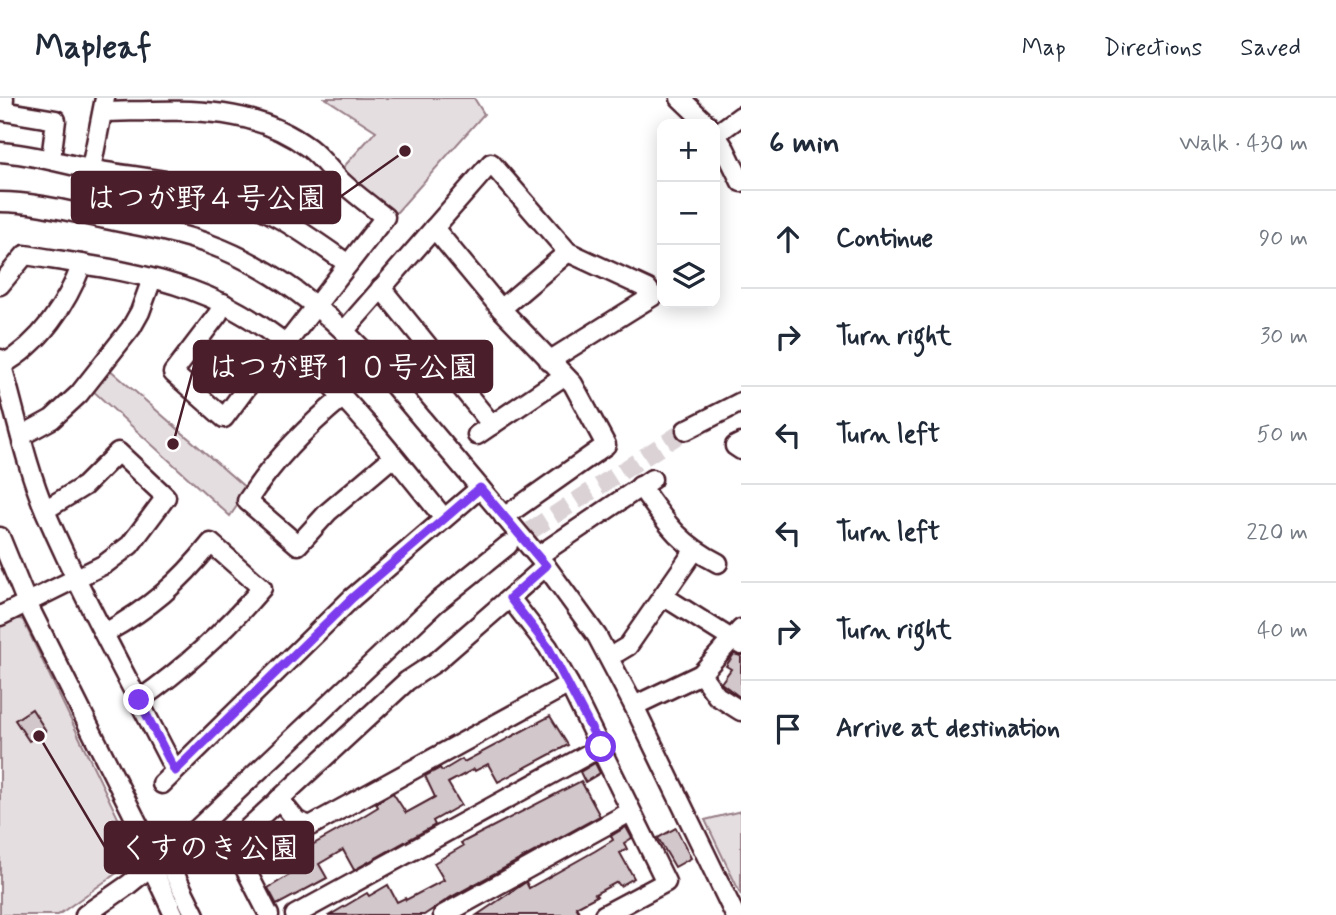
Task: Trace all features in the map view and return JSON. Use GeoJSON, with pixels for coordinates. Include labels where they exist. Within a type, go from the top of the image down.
{"type":"FeatureCollection","features":[{"type":"Feature","properties":{"kind":"street"},"geometry":{"type":"LineString","coordinates":[[4,98],[3,111],[56,120],[51,159]]}},
{"type":"Feature","properties":{"kind":"street"},"geometry":{"type":"LineString","coordinates":[[681,101],[702,119]]}},
{"type":"Feature","properties":{"kind":"street"},"geometry":{"type":"LineString","coordinates":[[74,213],[91,169],[104,105],[222,112],[260,121],[296,138],[313,150],[342,182],[385,217],[286,344],[253,379],[225,418],[173,373],[218,314],[223,303]]}},
{"type":"Feature","properties":{"kind":"street"},"geometry":{"type":"LineString","coordinates":[[720,131],[741,116]]}},
{"type":"Feature","properties":{"kind":"street"},"geometry":{"type":"LineString","coordinates":[[720,142],[741,182]]}},
{"type":"Feature","properties":{"kind":"street"},"geometry":{"type":"LineString","coordinates":[[0,152],[51,159],[91,169],[215,191],[236,198],[297,228],[348,264]]}},
{"type":"Feature","properties":{"kind":"street"},"geometry":{"type":"LineString","coordinates":[[345,331],[494,159],[568,252],[648,289],[653,296],[549,361]]}},
{"type":"Feature","properties":{"kind":"street"},"geometry":{"type":"LineString","coordinates":[[0,202],[74,213],[169,232],[208,244],[246,260],[283,281],[345,331],[542,561],[597,636],[635,706],[734,915]]}},
{"type":"Feature","properties":{"kind":"street"},"geometry":{"type":"LineString","coordinates":[[434,228],[501,309],[573,384],[606,445],[504,517]]}},
{"type":"Feature","properties":{"kind":"street"},"geometry":{"type":"LineString","coordinates":[[501,309],[568,252]]}},
{"type":"Feature","properties":{"kind":"street"},"geometry":{"type":"LineString","coordinates":[[1,282],[25,254],[152,279],[190,289],[223,303],[255,321],[315,369],[444,518]]}},
{"type":"Feature","properties":{"kind":"street"},"geometry":{"type":"LineString","coordinates":[[82,264],[68,295],[50,323],[28,346],[1,362],[45,510],[139,700],[169,778],[352,598],[480,488]]}},
{"type":"Feature","properties":{"kind":"street"},"geometry":{"type":"LineString","coordinates":[[21,436],[52,419],[79,394],[131,328],[152,279]]}},
{"type":"Feature","properties":{"kind":"street"},"geometry":{"type":"LineString","coordinates":[[380,288],[485,430],[564,376]]}},
{"type":"Feature","properties":{"kind":"street"},"geometry":{"type":"LineString","coordinates":[[342,397],[290,444],[247,501],[298,545],[328,512],[393,457]]}},
{"type":"Feature","properties":{"kind":"street"},"geometry":{"type":"LineString","coordinates":[[686,430],[741,401]]}},
{"type":"Feature","properties":{"kind":"street"},"geometry":{"type":"LineString","coordinates":[[741,443],[735,446],[741,450]]}},
{"type":"Feature","properties":{"kind":"street"},"geometry":{"type":"LineString","coordinates":[[0,616],[105,564],[130,545],[166,497],[118,452],[84,486],[45,510]]}},
{"type":"Feature","properties":{"kind":"street"},"geometry":{"type":"LineString","coordinates":[[269,915],[232,843],[407,681],[436,662],[510,598],[542,561],[606,517],[646,483],[673,531],[694,551],[718,563]]}},
{"type":"Feature","properties":{"kind":"street"},"geometry":{"type":"LineString","coordinates":[[0,537],[27,603],[146,840],[195,915]]}},
{"type":"Feature","properties":{"kind":"street"},"geometry":{"type":"LineString","coordinates":[[105,634],[164,596],[211,542],[262,587],[235,620],[192,660],[139,700]]}},
{"type":"Feature","properties":{"kind":"street"},"geometry":{"type":"LineString","coordinates":[[85,915],[158,861],[246,785],[436,603],[508,545]]}},
{"type":"Feature","properties":{"kind":"street"},"geometry":{"type":"LineString","coordinates":[[618,652],[628,646],[694,551]]}},
{"type":"Feature","properties":{"kind":"street"},"geometry":{"type":"LineString","coordinates":[[635,706],[701,674],[738,638],[663,596]]}},
{"type":"Feature","properties":{"kind":"street"},"geometry":{"type":"LineString","coordinates":[[510,598],[548,647],[569,684],[666,881],[635,908],[604,915]]}},
{"type":"Feature","properties":{"kind":"street"},"geometry":{"type":"LineString","coordinates":[[701,674],[717,696],[741,711]]}},
{"type":"Feature","properties":{"kind":"street"},"geometry":{"type":"LineString","coordinates":[[279,799],[297,821],[310,826],[569,684]]}},
{"type":"Feature","properties":{"kind":"street"},"geometry":{"type":"LineString","coordinates":[[295,915],[601,747]]}},
{"type":"Feature","properties":{"kind":"street"},"geometry":{"type":"LineString","coordinates":[[443,915],[630,812]]}},
{"type":"Feature","properties":{"kind":"street"},"geometry":{"type":"LineString","coordinates":[[158,861],[174,915]]}},
{"type":"Feature","properties":{"kind":"shaded area"},"geometry":{"type":"Polygon","coordinates":[[[325,98],[474,98],[484,114],[397,212],[389,213],[340,171],[376,131],[325,98]]]}},
{"type":"Feature","properties":{"kind":"shaded area"},"geometry":{"type":"Polygon","coordinates":[[[108,368],[248,490],[230,516],[91,389],[108,368]]]}},
{"type":"Feature","properties":{"kind":"shaded area"},"geometry":{"type":"Polygon","coordinates":[[[14,617],[23,620],[132,847],[128,865],[58,915],[0,915],[0,624],[14,617]]]}},
{"type":"Feature","properties":{"kind":"shaded area"},"geometry":{"type":"Polygon","coordinates":[[[741,811],[741,895],[705,820],[741,811]]]}},
{"type":"Feature","properties":{"kind":"building"},"geometry":{"type":"Polygon","coordinates":[[[734,654],[741,656],[741,698],[721,683],[731,669],[726,666],[734,654]]]}},
{"type":"Feature","properties":{"kind":"building"},"geometry":{"type":"Polygon","coordinates":[[[32,709],[46,731],[29,741],[15,720],[32,709]]]}},
{"type":"Feature","properties":{"kind":"building"},"geometry":{"type":"Polygon","coordinates":[[[550,716],[568,745],[498,782],[488,764],[448,783],[461,805],[433,821],[435,825],[354,870],[343,850],[319,864],[327,878],[277,905],[268,888],[296,871],[289,858],[378,807],[376,803],[393,793],[406,813],[435,797],[425,776],[440,768],[442,771],[462,759],[464,762],[550,716]]]}},
{"type":"Feature","properties":{"kind":"building"},"geometry":{"type":"Polygon","coordinates":[[[595,763],[600,773],[585,782],[580,772],[595,763]]]}},
{"type":"Feature","properties":{"kind":"building"},"geometry":{"type":"Polygon","coordinates":[[[581,781],[600,816],[451,897],[424,915],[330,915],[367,893],[369,896],[388,885],[397,902],[444,880],[434,863],[463,846],[461,843],[581,781]]]}},
{"type":"Feature","properties":{"kind":"building"},"geometry":{"type":"Polygon","coordinates":[[[626,827],[632,838],[624,843],[627,849],[620,853],[634,878],[620,886],[617,882],[576,907],[581,915],[477,915],[526,882],[529,888],[595,851],[613,840],[611,836],[626,827]]]}},
{"type":"Feature","properties":{"kind":"building"},"geometry":{"type":"Polygon","coordinates":[[[676,828],[691,858],[675,867],[658,838],[676,828]]]}},
{"type":"Feature","properties":{"kind":"tunnel"},"geometry":{"type":"LineString","coordinates":[[508,545],[686,430]]}},
{"type":"Feature","properties":{"kind":"place","name":"はつが野４号公園"},"geometry":{"type":"Point","coordinates":[405,151]}},
{"type":"Feature","properties":{"kind":"place","name":"はつが野１０号公園"},"geometry":{"type":"Point","coordinates":[173,444]}},
{"type":"Feature","properties":{"kind":"place","name":"くすのき公園"},"geometry":{"type":"Point","coordinates":[39,736]}},
{"type":"Feature","properties":{"kind":"route"},"geometry":{"type":"LineString","coordinates":[[139,700],[175,771],[352,598],[480,488],[546,566],[510,598],[548,647],[601,747]]}}]}
